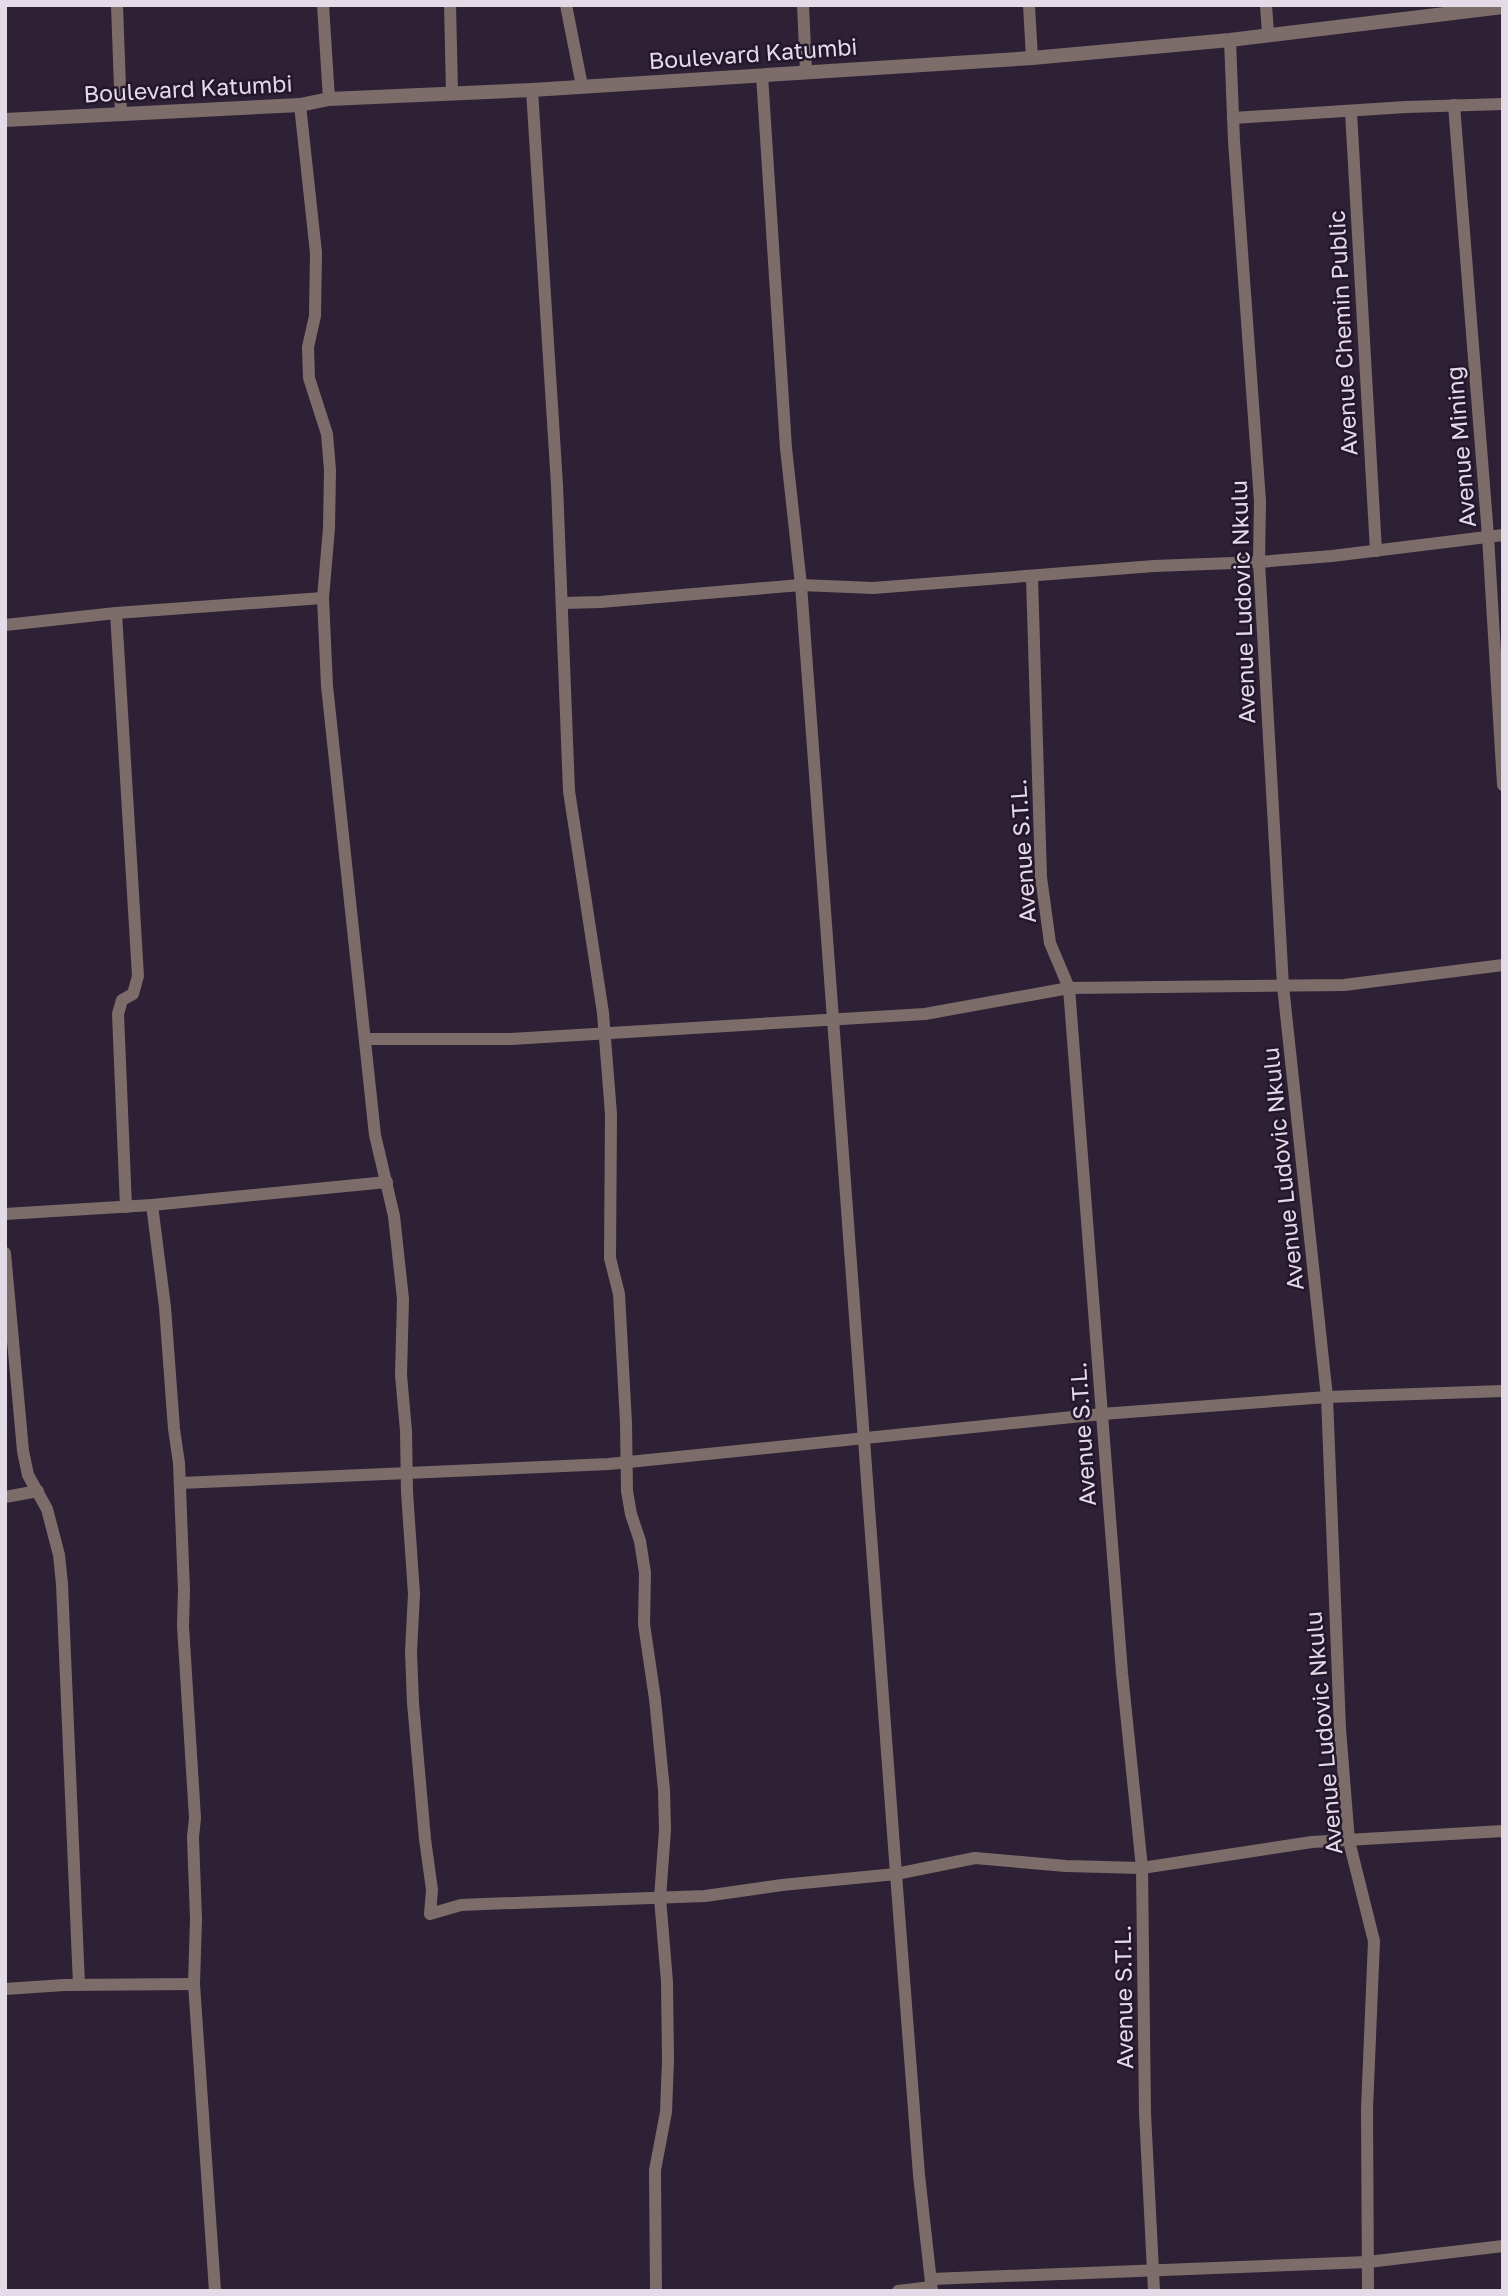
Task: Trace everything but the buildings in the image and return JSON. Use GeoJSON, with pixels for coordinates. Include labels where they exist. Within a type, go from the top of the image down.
{"type":"FeatureCollection","features":[{"type":"Feature","properties":{"kind":"street"},"geometry":{"type":"LineString","coordinates":[[117,5],[121,115]]}},
{"type":"Feature","properties":{"kind":"street"},"geometry":{"type":"LineString","coordinates":[[323,5],[329,99]]}},
{"type":"Feature","properties":{"kind":"street"},"geometry":{"type":"LineString","coordinates":[[450,5],[452,92]]}},
{"type":"Feature","properties":{"kind":"street"},"geometry":{"type":"LineString","coordinates":[[566,5],[582,86]]}},
{"type":"Feature","properties":{"kind":"street"},"geometry":{"type":"LineString","coordinates":[[803,5],[806,72]]}},
{"type":"Feature","properties":{"kind":"street"},"geometry":{"type":"LineString","coordinates":[[1029,5],[1032,58]]}},
{"type":"Feature","properties":{"kind":"street"},"geometry":{"type":"LineString","coordinates":[[1266,5],[1268,34]]}},
{"type":"Feature","properties":{"kind":"street","name":"Boulevard Katumbi"},"geometry":{"type":"LineString","coordinates":[[5,120],[300,105],[329,99],[532,90],[1032,58],[1230,40],[1496,7]]}},
{"type":"Feature","properties":{"kind":"street","name":"Avenue Ludovic Nkulu"},"geometry":{"type":"LineString","coordinates":[[1230,40],[1260,501],[1259,562],[1283,986],[1327,1397],[1336,1662],[1349,1841],[1374,1941],[1367,2109],[1368,2291]]}},
{"type":"Feature","properties":{"kind":"street"},"geometry":{"type":"LineString","coordinates":[[762,75],[786,448],[801,585],[895,1874],[919,2175],[931,2286]]}},
{"type":"Feature","properties":{"kind":"street"},"geometry":{"type":"LineString","coordinates":[[532,90],[546,279],[563,603],[569,791],[579,865],[591,922],[604,1033],[611,1114],[610,1258],[619,1294],[628,1462],[627,1490],[645,1573],[644,1624],[664,1790],[665,1830],[660,1898],[667,1982],[668,2060],[666,2112],[655,2170],[656,2291]]}},
{"type":"Feature","properties":{"kind":"street"},"geometry":{"type":"LineString","coordinates":[[1233,118],[1503,104]]}},
{"type":"Feature","properties":{"kind":"street"},"geometry":{"type":"LineString","coordinates":[[300,105],[316,253],[315,316],[308,347],[309,378],[327,434],[330,470],[329,528],[323,598],[327,685],[375,1135],[394,1216],[403,1299],[401,1376],[414,1594],[411,1652],[413,1703],[425,1839],[432,1880],[430,1914],[440,1909],[472,1905],[705,1896],[895,1874],[975,1858],[1066,1866],[1142,1868],[1312,1842],[1503,1831]]}},
{"type":"Feature","properties":{"kind":"street","name":"Avenue Mining"},"geometry":{"type":"LineString","coordinates":[[1454,105],[1488,536],[1503,785]]}},
{"type":"Feature","properties":{"kind":"street","name":"Avenue Chemin Public"},"geometry":{"type":"LineString","coordinates":[[1351,112],[1376,551]]}},
{"type":"Feature","properties":{"kind":"street"},"geometry":{"type":"LineString","coordinates":[[563,603],[801,585],[873,588],[1154,566],[1259,562],[1503,535]]}},
{"type":"Feature","properties":{"kind":"street","name":"Avenue S.T.L."},"geometry":{"type":"LineString","coordinates":[[1032,577],[1041,877],[1050,943],[1069,988],[1122,1673],[1142,1868],[1145,2099],[1153,2291]]}},
{"type":"Feature","properties":{"kind":"street"},"geometry":{"type":"LineString","coordinates":[[5,625],[116,613],[323,598]]}},
{"type":"Feature","properties":{"kind":"street"},"geometry":{"type":"LineString","coordinates":[[116,613],[138,976],[133,994],[122,1000],[118,1014],[125,1207]]}},
{"type":"Feature","properties":{"kind":"street"},"geometry":{"type":"LineString","coordinates":[[365,1039],[511,1039],[925,1014],[1069,988],[1344,985],[1503,964]]}},
{"type":"Feature","properties":{"kind":"street"},"geometry":{"type":"LineString","coordinates":[[5,1214],[152,1205],[387,1182]]}},
{"type":"Feature","properties":{"kind":"street"},"geometry":{"type":"LineString","coordinates":[[152,1205],[165,1307],[180,1483],[183,1626],[195,1818],[194,1983],[215,2291]]}},
{"type":"Feature","properties":{"kind":"street"},"geometry":{"type":"LineString","coordinates":[[5,1253],[19,1418],[28,1475],[47,1509],[62,1584],[79,1985]]}},
{"type":"Feature","properties":{"kind":"street"},"geometry":{"type":"LineString","coordinates":[[180,1483],[628,1462],[1102,1414],[1327,1397],[1503,1391]]}},
{"type":"Feature","properties":{"kind":"street"},"geometry":{"type":"LineString","coordinates":[[5,1497],[38,1491]]}},
{"type":"Feature","properties":{"kind":"street"},"geometry":{"type":"LineString","coordinates":[[5,1989],[194,1983]]}},
{"type":"Feature","properties":{"kind":"street"},"geometry":{"type":"LineString","coordinates":[[898,2291],[931,2286],[1186,2267],[1368,2262],[1503,2246]]}}]}
